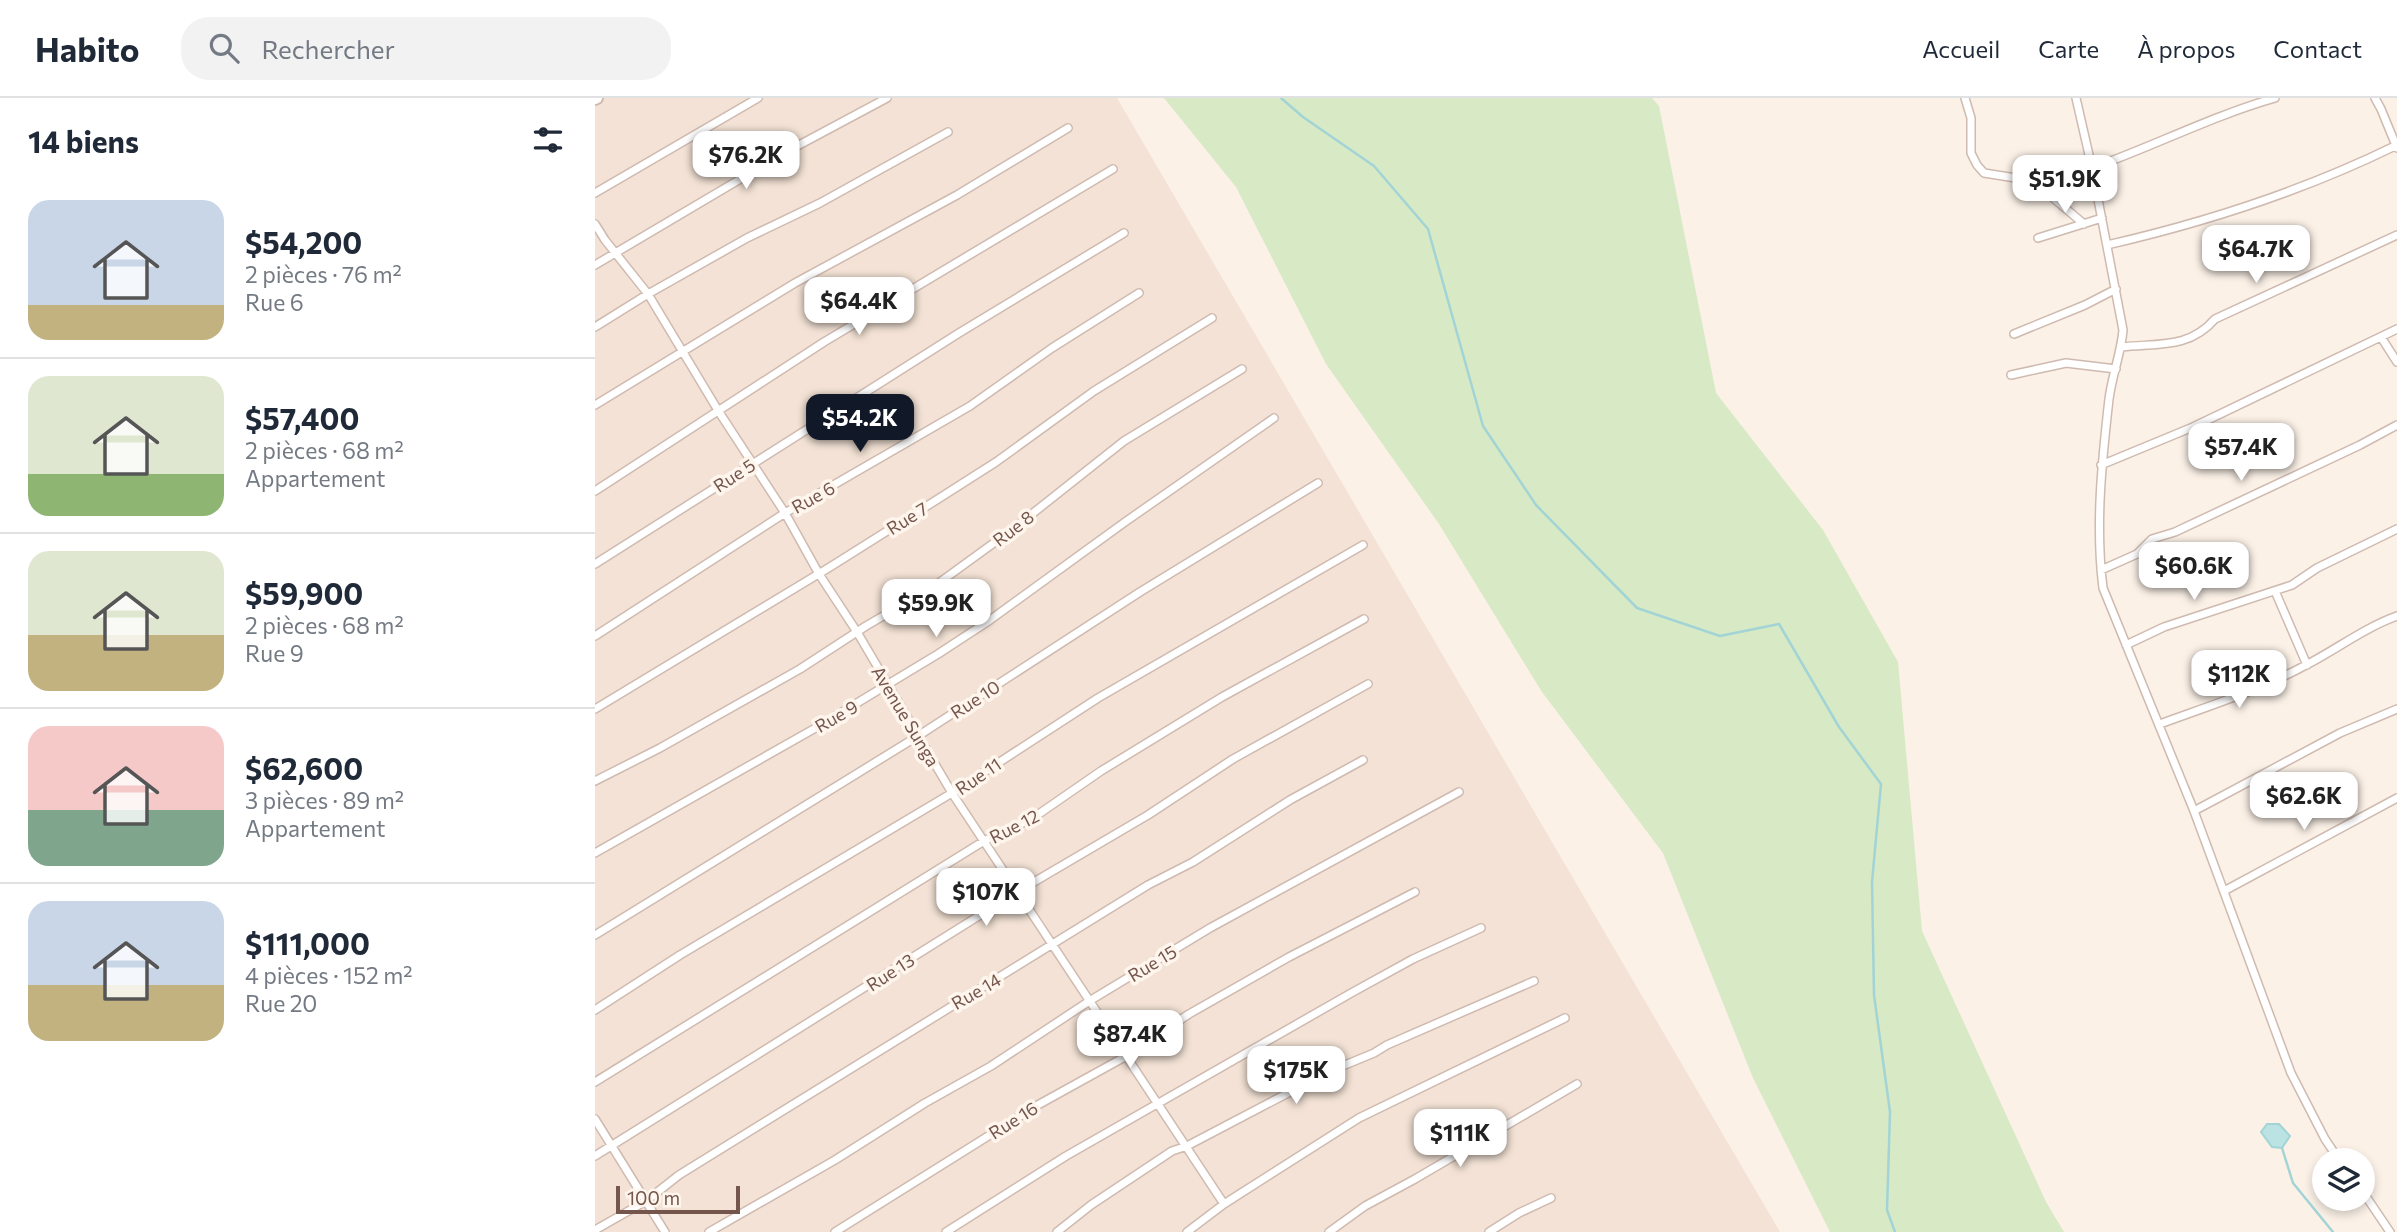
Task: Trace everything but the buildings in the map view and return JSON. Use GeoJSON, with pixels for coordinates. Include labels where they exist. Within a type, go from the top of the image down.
{"type":"FeatureCollection","features":[{"type":"Feature","properties":{"kind":"street"},"geometry":{"type":"LineString","coordinates":[[595,193],[758,98]]}},
{"type":"Feature","properties":{"kind":"street"},"geometry":{"type":"LineString","coordinates":[[595,265],[786,152],[887,98]]}},
{"type":"Feature","properties":{"kind":"street"},"geometry":{"type":"LineString","coordinates":[[1965,98],[1971,118],[1972,153],[1984,173],[2022,179],[2039,186],[2084,224]]}},
{"type":"Feature","properties":{"kind":"street"},"geometry":{"type":"LineString","coordinates":[[2076,98],[2123,330],[2101,465],[2101,570],[2108,602],[2194,811],[2291,1073],[2331,1148]]}},
{"type":"Feature","properties":{"kind":"street"},"geometry":{"type":"LineString","coordinates":[[2092,168],[2144,150],[2244,107],[2275,98]]}},
{"type":"Feature","properties":{"kind":"street"},"geometry":{"type":"LineString","coordinates":[[2107,245],[2236,211],[2343,172],[2396,147],[2395,136],[2375,98]]}},
{"type":"Feature","properties":{"kind":"street"},"geometry":{"type":"LineString","coordinates":[[595,405],[681,350],[846,254],[957,195],[1068,128]]}},
{"type":"Feature","properties":{"kind":"street"},"geometry":{"type":"LineString","coordinates":[[595,327],[747,238],[820,203],[948,132]]}},
{"type":"Feature","properties":{"kind":"street"},"geometry":{"type":"LineString","coordinates":[[595,491],[866,316],[1113,169]]}},
{"type":"Feature","properties":{"kind":"street"},"geometry":{"type":"LineString","coordinates":[[2038,238],[2102,218]]}},
{"type":"Feature","properties":{"kind":"street","name":"Avenue Sunga"},"geometry":{"type":"LineString","coordinates":[[595,224],[648,294],[719,412],[785,513],[818,574],[857,632],[952,793],[1224,1204]]}},
{"type":"Feature","properties":{"kind":"street","name":"Rue 5"},"geometry":{"type":"LineString","coordinates":[[595,564],[959,333],[1123,233]]}},
{"type":"Feature","properties":{"kind":"street"},"geometry":{"type":"LineString","coordinates":[[2122,347],[2178,343],[2192,339],[2215,319],[2397,236]]}},
{"type":"Feature","properties":{"kind":"street"},"geometry":{"type":"LineString","coordinates":[[2014,334],[2075,310],[2116,289]]}},
{"type":"Feature","properties":{"kind":"street","name":"Rue 6"},"geometry":{"type":"LineString","coordinates":[[595,636],[785,513],[970,406],[1052,348],[1139,293]]}},
{"type":"Feature","properties":{"kind":"street","name":"Rue 7"},"geometry":{"type":"LineString","coordinates":[[595,709],[996,462],[1124,371],[1212,318]]}},
{"type":"Feature","properties":{"kind":"street"},"geometry":{"type":"LineString","coordinates":[[2101,465],[2164,440],[2397,329]]}},
{"type":"Feature","properties":{"kind":"street"},"geometry":{"type":"LineString","coordinates":[[2381,337],[2397,362]]}},
{"type":"Feature","properties":{"kind":"street"},"geometry":{"type":"LineString","coordinates":[[2011,375],[2066,363],[2116,369]]}},
{"type":"Feature","properties":{"kind":"street","name":"Rue 8"},"geometry":{"type":"LineString","coordinates":[[595,781],[800,670],[936,585],[1124,441],[1242,369]]}},
{"type":"Feature","properties":{"kind":"street","name":"Rue 9"},"geometry":{"type":"LineString","coordinates":[[595,853],[887,686],[990,620],[1274,418]]}},
{"type":"Feature","properties":{"kind":"street"},"geometry":{"type":"LineString","coordinates":[[2101,570],[2137,554],[2152,539],[2175,532],[2397,425]]}},
{"type":"Feature","properties":{"kind":"street","name":"Rue 10"},"geometry":{"type":"LineString","coordinates":[[595,935],[918,736],[1140,592],[1318,483]]}},
{"type":"Feature","properties":{"kind":"street"},"geometry":{"type":"LineString","coordinates":[[2126,645],[2164,627],[2292,585],[2317,568],[2397,529]]}},
{"type":"Feature","properties":{"kind":"street","name":"Rue 11"},"geometry":{"type":"LineString","coordinates":[[595,1010],[680,955],[952,793],[1098,698],[1363,545]]}},
{"type":"Feature","properties":{"kind":"street"},"geometry":{"type":"LineString","coordinates":[[2275,591],[2307,665]]}},
{"type":"Feature","properties":{"kind":"street"},"geometry":{"type":"LineString","coordinates":[[2159,724],[2266,684],[2307,665],[2350,638],[2397,616]]}},
{"type":"Feature","properties":{"kind":"street","name":"Rue 12"},"geometry":{"type":"LineString","coordinates":[[595,1082],[985,841],[1033,818],[1101,771],[1222,697],[1364,619]]}},
{"type":"Feature","properties":{"kind":"street","name":"Rue 13"},"geometry":{"type":"LineString","coordinates":[[595,1156],[1017,892],[1148,815],[1233,759],[1368,684]]}},
{"type":"Feature","properties":{"kind":"street"},"geometry":{"type":"LineString","coordinates":[[2194,811],[2340,733],[2397,709]]}},
{"type":"Feature","properties":{"kind":"street","name":"Rue 14"},"geometry":{"type":"LineString","coordinates":[[595,1230],[646,1201],[670,1181],[788,1106],[1149,885],[1193,862],[1290,800],[1363,760]]}},
{"type":"Feature","properties":{"kind":"street","name":"Rue 15"},"geometry":{"type":"LineString","coordinates":[[709,1232],[991,1066],[1091,1000],[1210,928],[1459,792]]}},
{"type":"Feature","properties":{"kind":"street"},"geometry":{"type":"LineString","coordinates":[[2224,891],[2397,798]]}},
{"type":"Feature","properties":{"kind":"street","name":"Rue 16"},"geometry":{"type":"LineString","coordinates":[[835,1232],[1189,1014],[1289,957],[1415,892]]}},
{"type":"Feature","properties":{"kind":"street"},"geometry":{"type":"LineString","coordinates":[[946,1232],[1043,1170],[1389,972],[1481,928]]}},
{"type":"Feature","properties":{"kind":"street"},"geometry":{"type":"LineString","coordinates":[[1057,1232],[1172,1151],[1187,1146],[1328,1072],[1534,981]]}},
{"type":"Feature","properties":{"kind":"street"},"geometry":{"type":"LineString","coordinates":[[1187,1232],[1224,1204],[1359,1118],[1565,1018]]}},
{"type":"Feature","properties":{"kind":"street"},"geometry":{"type":"LineString","coordinates":[[1329,1232],[1365,1206],[1577,1084]]}},
{"type":"Feature","properties":{"kind":"street"},"geometry":{"type":"LineString","coordinates":[[595,1119],[665,1232]]}},
{"type":"Feature","properties":{"kind":"street"},"geometry":{"type":"LineString","coordinates":[[1489,1232],[1519,1213],[1552,1198]]}},
{"type":"Feature","properties":{"kind":"street"},"geometry":{"type":"LineString","coordinates":[[2375,1210],[2390,1232]]}},
{"type":"Feature","properties":{"kind":"shaded area"},"geometry":{"type":"Polygon","coordinates":[[[595,98],[1117,98],[1780,1232],[595,1232],[595,98]]]}},
{"type":"Feature","properties":{"kind":"green space"},"geometry":{"type":"Polygon","coordinates":[[[1164,98],[1652,98],[1659,106],[1716,393],[1823,530],[1898,662],[1922,931],[2046,1202],[2064,1232],[1830,1232],[1753,1078],[1663,853],[1542,692],[1439,524],[1326,364],[1236,187],[1164,98]]]}},
{"type":"Feature","properties":{"kind":"water"},"geometry":{"type":"Polygon","coordinates":[[[2267,1124],[2279,1124],[2290,1136],[2282,1148],[2272,1147],[2261,1132],[2267,1124]]]}},
{"type":"Feature","properties":{"kind":"waterway"},"geometry":{"type":"LineString","coordinates":[[1281,98],[1303,117],[1374,166],[1428,229],[1483,426],[1536,505],[1637,608],[1720,636],[1779,624],[1839,727],[1881,784],[1872,882],[1874,995],[1890,1112],[1887,1210],[1895,1232]]}},
{"type":"Feature","properties":{"kind":"waterway"},"geometry":{"type":"LineString","coordinates":[[2282,1148],[2293,1183],[2333,1232]]}}]}
